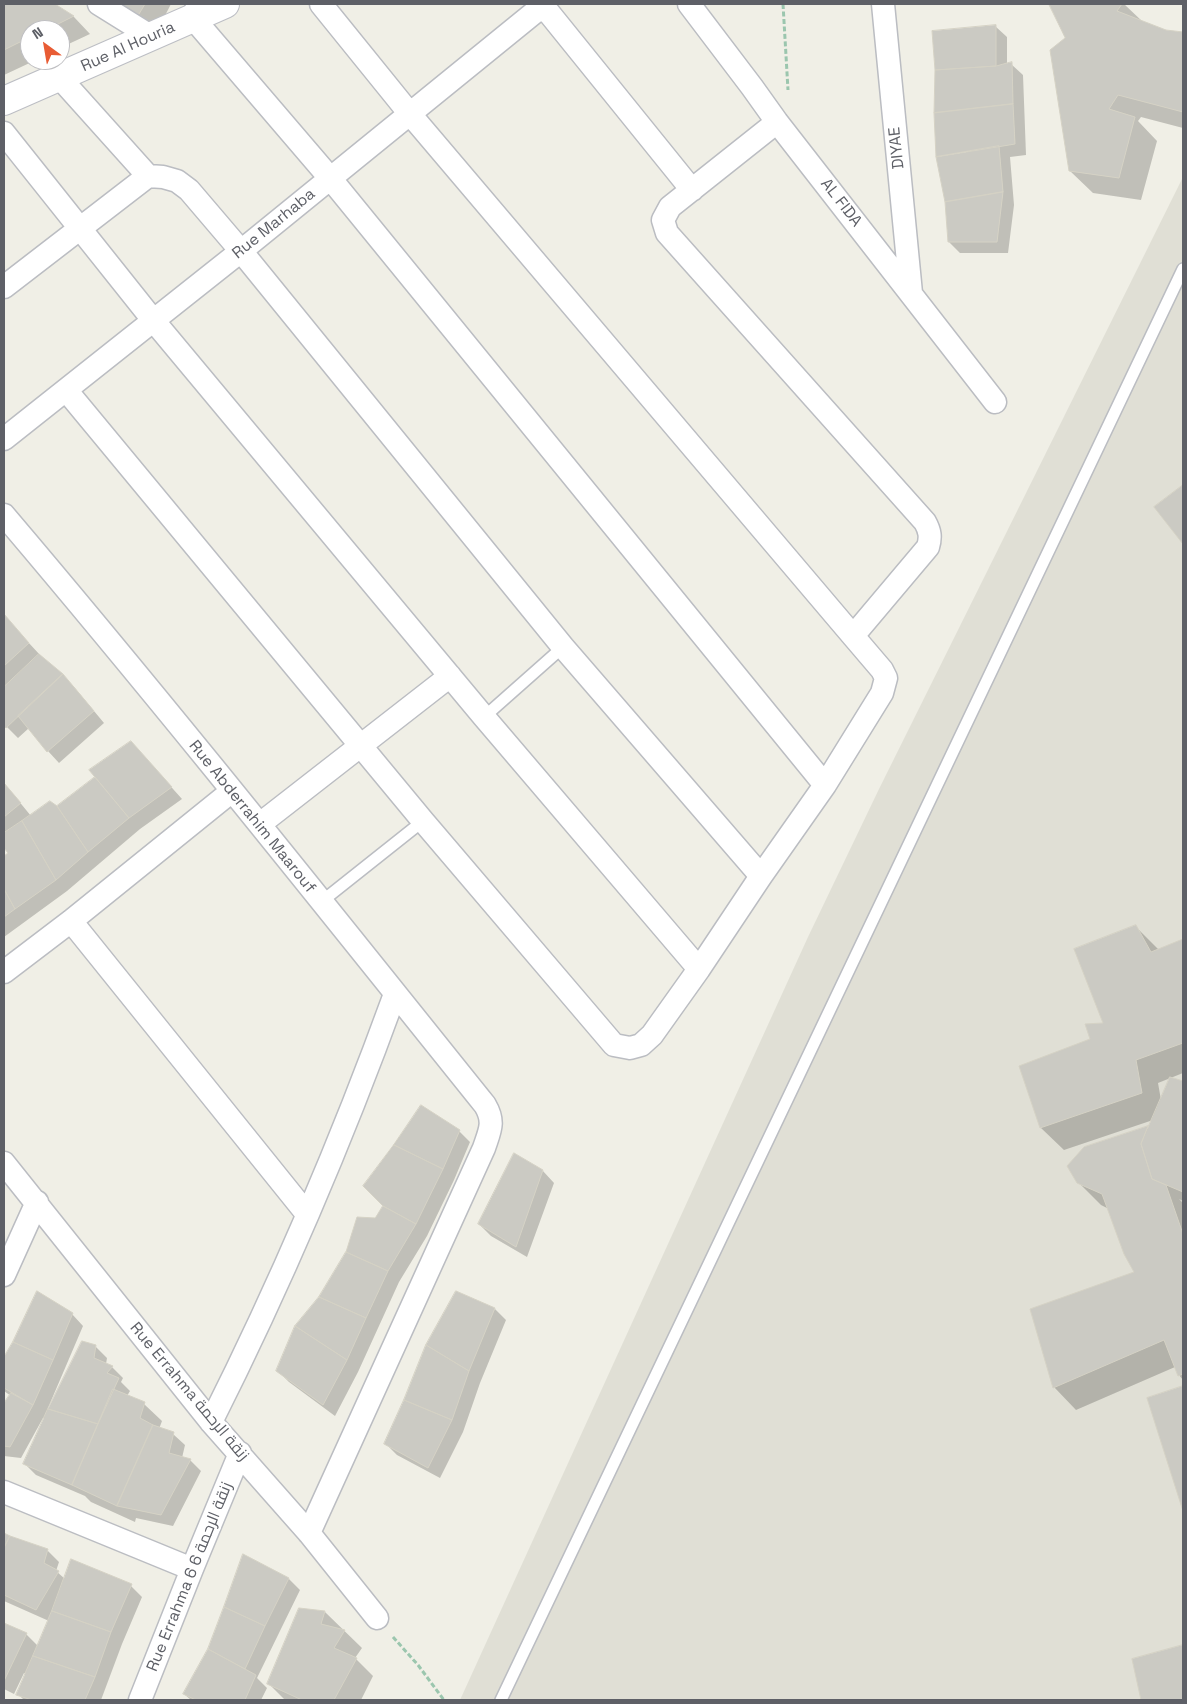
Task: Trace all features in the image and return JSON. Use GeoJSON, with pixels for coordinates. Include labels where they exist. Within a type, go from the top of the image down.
{"type":"FeatureCollection","features":[{"type":"Feature","properties":{"kind":"street"},"geometry":{"type":"LineString","coordinates":[[99,4],[152,36]]}},
{"type":"Feature","properties":{"kind":"street","name":"Rue Al Houria"},"geometry":{"type":"LineString","coordinates":[[4,101],[152,36],[195,11],[225,4]]}},
{"type":"Feature","properties":{"kind":"street"},"geometry":{"type":"LineString","coordinates":[[66,390],[423,821],[614,1045],[630,1048],[641,1045],[652,1035],[699,970],[761,876],[825,785],[882,693],[886,678],[882,670],[410,114],[321,4]]}},
{"type":"Feature","properties":{"kind":"street","name":"AL FIDA"},"geometry":{"type":"LineString","coordinates":[[689,4],[777,122],[995,402]]}},
{"type":"Feature","properties":{"kind":"street","name":"DIYAE"},"geometry":{"type":"LineString","coordinates":[[883,4],[911,293]]}},
{"type":"Feature","properties":{"kind":"street","name":"Rue Marhaba"},"geometry":{"type":"LineString","coordinates":[[4,439],[241,251],[535,12],[543,9],[549,13],[692,190]]}},
{"type":"Feature","properties":{"kind":"street"},"geometry":{"type":"LineString","coordinates":[[195,11],[825,785]]}},
{"type":"Feature","properties":{"kind":"street"},"geometry":{"type":"LineString","coordinates":[[60,78],[148,176]]}},
{"type":"Feature","properties":{"kind":"street"},"geometry":{"type":"LineString","coordinates":[[777,122],[670,207],[663,220],[667,233],[925,522],[930,531],[928,547],[853,636]]}},
{"type":"Feature","properties":{"kind":"street"},"geometry":{"type":"LineString","coordinates":[[4,133],[153,320],[484,717],[699,970]]}},
{"type":"Feature","properties":{"kind":"street"},"geometry":{"type":"LineString","coordinates":[[4,287],[148,176],[163,177],[177,181],[189,190],[241,251],[563,647],[761,876]]}},
{"type":"Feature","properties":{"kind":"street","name":"Rue Abderrahim Maarouf"},"geometry":{"type":"LineString","coordinates":[[4,515],[260,824],[395,994],[486,1104],[490,1115],[492,1125],[484,1148],[309,1533]]}},
{"type":"Feature","properties":{"kind":"street"},"geometry":{"type":"LineString","coordinates":[[260,824],[450,676]]}},
{"type":"Feature","properties":{"kind":"street"},"geometry":{"type":"LineString","coordinates":[[4,972],[71,921],[232,791]]}},
{"type":"Feature","properties":{"kind":"street"},"geometry":{"type":"LineString","coordinates":[[71,921],[308,1214]]}},
{"type":"Feature","properties":{"kind":"street"},"geometry":{"type":"LineString","coordinates":[[211,1422],[244,1356],[333,1156],[395,994]]}},
{"type":"Feature","properties":{"kind":"street","name":"Rue Errahma زنقة الرحمة"},"geometry":{"type":"LineString","coordinates":[[4,1163],[37,1202],[112,1301],[211,1422],[309,1533],[377,1618]]}},
{"type":"Feature","properties":{"kind":"street"},"geometry":{"type":"LineString","coordinates":[[4,1275],[37,1202]]}},
{"type":"Feature","properties":{"kind":"street","name":"Rue Errahma 6 6 زنقة الرحمة"},"geometry":{"type":"LineString","coordinates":[[140,1700],[240,1453]]}},
{"type":"Feature","properties":{"kind":"street"},"geometry":{"type":"LineString","coordinates":[[4,1492],[192,1569]]}},
{"type":"Feature","properties":{"kind":"lane"},"geometry":{"type":"LineString","coordinates":[[501,1700],[1183,268]]}},
{"type":"Feature","properties":{"kind":"lane"},"geometry":{"type":"LineString","coordinates":[[484,717],[563,647]]}},
{"type":"Feature","properties":{"kind":"lane"},"geometry":{"type":"LineString","coordinates":[[321,902],[423,821]]}},
{"type":"Feature","properties":{"kind":"path"},"geometry":{"type":"LineString","coordinates":[[783,4],[788,90]]}},
{"type":"Feature","properties":{"kind":"path"},"geometry":{"type":"LineString","coordinates":[[377,1618],[418,1665],[444,1700]]}},
{"type":"Feature","properties":{"kind":"shaded area"},"geometry":{"type":"Polygon","coordinates":[[[1183,177],[1183,1700],[460,1700],[808,937],[879,789],[1183,177]]]}},
{"type":"Feature","properties":{"kind":"building"},"geometry":{"type":"Polygon","coordinates":[[[4,4],[55,4],[74,16],[66,20],[20,20],[20,42],[4,50],[4,4]]]}},
{"type":"Feature","properties":{"kind":"building"},"geometry":{"type":"Polygon","coordinates":[[[120,4],[145,4],[139,14],[120,4]]]}},
{"type":"Feature","properties":{"kind":"building"},"geometry":{"type":"Polygon","coordinates":[[[1049,4],[1122,4],[1117,11],[1166,30],[1183,32],[1183,112],[1118,95],[1109,109],[1135,117],[1119,178],[1069,171],[1050,50],[1065,38],[1049,4]]]}},
{"type":"Feature","properties":{"kind":"building"},"geometry":{"type":"Polygon","coordinates":[[[996,25],[996,66],[935,70],[932,31],[996,25]]]}},
{"type":"Feature","properties":{"kind":"building"},"geometry":{"type":"Polygon","coordinates":[[[1012,62],[1013,104],[934,113],[935,70],[996,66],[1012,62]]]}},
{"type":"Feature","properties":{"kind":"building"},"geometry":{"type":"Polygon","coordinates":[[[1013,104],[1015,144],[936,157],[934,113],[1013,104]]]}},
{"type":"Feature","properties":{"kind":"building"},"geometry":{"type":"Polygon","coordinates":[[[999,146],[1003,192],[945,202],[936,157],[999,146]]]}},
{"type":"Feature","properties":{"kind":"building"},"geometry":{"type":"Polygon","coordinates":[[[1003,192],[997,242],[948,242],[945,202],[1003,192]]]}},
{"type":"Feature","properties":{"kind":"building"},"geometry":{"type":"Polygon","coordinates":[[[1183,485],[1183,544],[1154,507],[1183,485]]]}},
{"type":"Feature","properties":{"kind":"building"},"geometry":{"type":"Polygon","coordinates":[[[4,614],[29,643],[4,666],[4,614]]]}},
{"type":"Feature","properties":{"kind":"building"},"geometry":{"type":"Polygon","coordinates":[[[39,654],[63,674],[6,728],[4,726],[4,687],[39,654]]]}},
{"type":"Feature","properties":{"kind":"building"},"geometry":{"type":"Polygon","coordinates":[[[63,674],[94,711],[47,752],[18,716],[63,674]]]}},
{"type":"Feature","properties":{"kind":"building"},"geometry":{"type":"Polygon","coordinates":[[[131,741],[172,787],[129,818],[89,770],[131,741]]]}},
{"type":"Feature","properties":{"kind":"building"},"geometry":{"type":"Polygon","coordinates":[[[95,777],[129,818],[88,852],[57,806],[95,777]]]}},
{"type":"Feature","properties":{"kind":"building"},"geometry":{"type":"Polygon","coordinates":[[[4,783],[21,803],[4,817],[4,783]]]}},
{"type":"Feature","properties":{"kind":"building"},"geometry":{"type":"Polygon","coordinates":[[[50,801],[57,806],[88,852],[56,880],[22,821],[50,801]]]}},
{"type":"Feature","properties":{"kind":"building"},"geometry":{"type":"Polygon","coordinates":[[[22,821],[56,880],[15,909],[4,889],[4,856],[8,853],[4,848],[4,833],[22,821]]]}},
{"type":"Feature","properties":{"kind":"building"},"geometry":{"type":"Polygon","coordinates":[[[4,889],[15,909],[4,917],[4,889]]]}},
{"type":"Feature","properties":{"kind":"building"},"geometry":{"type":"Polygon","coordinates":[[[1136,925],[1151,952],[1183,939],[1183,1043],[1136,1060],[1142,1093],[1040,1128],[1019,1066],[1090,1039],[1085,1024],[1103,1023],[1074,949],[1136,925]]]}},
{"type":"Feature","properties":{"kind":"building"},"geometry":{"type":"Polygon","coordinates":[[[1170,1077],[1183,1081],[1183,1192],[1152,1179],[1141,1144],[1170,1077]]]}},
{"type":"Feature","properties":{"kind":"building"},"geometry":{"type":"Polygon","coordinates":[[[421,1105],[460,1130],[443,1169],[394,1145],[421,1105]]]}},
{"type":"Feature","properties":{"kind":"building"},"geometry":{"type":"Polygon","coordinates":[[[1148,1126],[1141,1144],[1152,1179],[1166,1185],[1183,1234],[1183,1374],[1178,1376],[1164,1340],[1053,1388],[1030,1309],[1134,1272],[1124,1254],[1102,1194],[1077,1183],[1067,1166],[1084,1147],[1148,1126]]]}},
{"type":"Feature","properties":{"kind":"building"},"geometry":{"type":"Polygon","coordinates":[[[394,1145],[443,1169],[416,1224],[383,1206],[363,1186],[394,1145]]]}},
{"type":"Feature","properties":{"kind":"building"},"geometry":{"type":"Polygon","coordinates":[[[514,1153],[543,1170],[516,1247],[478,1224],[514,1153]]]}},
{"type":"Feature","properties":{"kind":"building"},"geometry":{"type":"Polygon","coordinates":[[[383,1206],[416,1224],[388,1271],[346,1252],[357,1217],[375,1218],[383,1206]]]}},
{"type":"Feature","properties":{"kind":"building"},"geometry":{"type":"Polygon","coordinates":[[[346,1252],[388,1271],[366,1318],[319,1297],[346,1252]]]}},
{"type":"Feature","properties":{"kind":"building"},"geometry":{"type":"Polygon","coordinates":[[[37,1291],[73,1313],[53,1360],[13,1342],[37,1291]]]}},
{"type":"Feature","properties":{"kind":"building"},"geometry":{"type":"Polygon","coordinates":[[[456,1291],[495,1308],[469,1371],[426,1345],[456,1291]]]}},
{"type":"Feature","properties":{"kind":"building"},"geometry":{"type":"Polygon","coordinates":[[[319,1297],[366,1318],[347,1360],[295,1326],[319,1297]]]}},
{"type":"Feature","properties":{"kind":"building"},"geometry":{"type":"Polygon","coordinates":[[[295,1326],[347,1360],[323,1405],[276,1371],[295,1326]]]}},
{"type":"Feature","properties":{"kind":"building"},"geometry":{"type":"Polygon","coordinates":[[[82,1341],[96,1345],[94,1358],[113,1366],[107,1373],[119,1378],[98,1424],[48,1409],[82,1341]]]}},
{"type":"Feature","properties":{"kind":"building"},"geometry":{"type":"Polygon","coordinates":[[[13,1342],[53,1360],[33,1405],[4,1388],[4,1357],[13,1342]]]}},
{"type":"Feature","properties":{"kind":"building"},"geometry":{"type":"Polygon","coordinates":[[[426,1345],[469,1371],[452,1420],[404,1400],[426,1345]]]}},
{"type":"Feature","properties":{"kind":"building"},"geometry":{"type":"Polygon","coordinates":[[[1183,1386],[1183,1511],[1147,1398],[1183,1386]]]}},
{"type":"Feature","properties":{"kind":"building"},"geometry":{"type":"Polygon","coordinates":[[[113,1389],[145,1402],[140,1418],[153,1425],[117,1506],[72,1485],[113,1389]]]}},
{"type":"Feature","properties":{"kind":"building"},"geometry":{"type":"Polygon","coordinates":[[[11,1393],[33,1405],[10,1447],[4,1446],[4,1403],[11,1393]]]}},
{"type":"Feature","properties":{"kind":"building"},"geometry":{"type":"Polygon","coordinates":[[[404,1400],[452,1420],[428,1468],[384,1444],[404,1400]]]}},
{"type":"Feature","properties":{"kind":"building"},"geometry":{"type":"Polygon","coordinates":[[[48,1409],[98,1424],[72,1485],[23,1464],[48,1409]]]}},
{"type":"Feature","properties":{"kind":"building"},"geometry":{"type":"Polygon","coordinates":[[[153,1425],[174,1432],[169,1453],[191,1459],[161,1515],[117,1506],[153,1425]]]}},
{"type":"Feature","properties":{"kind":"building"},"geometry":{"type":"Polygon","coordinates":[[[4,1533],[10,1536],[4,1548],[4,1533]]]}},
{"type":"Feature","properties":{"kind":"building"},"geometry":{"type":"Polygon","coordinates":[[[10,1536],[48,1549],[44,1563],[59,1571],[36,1610],[4,1595],[4,1548],[10,1536]]]}},
{"type":"Feature","properties":{"kind":"building"},"geometry":{"type":"Polygon","coordinates":[[[243,1554],[289,1578],[265,1626],[224,1607],[243,1554]]]}},
{"type":"Feature","properties":{"kind":"building"},"geometry":{"type":"Polygon","coordinates":[[[71,1559],[132,1584],[111,1632],[52,1611],[71,1559]]]}},
{"type":"Feature","properties":{"kind":"building"},"geometry":{"type":"Polygon","coordinates":[[[224,1607],[265,1626],[245,1669],[208,1649],[224,1607]]]}},
{"type":"Feature","properties":{"kind":"building"},"geometry":{"type":"Polygon","coordinates":[[[299,1608],[325,1611],[321,1624],[345,1630],[334,1648],[357,1658],[334,1700],[302,1700],[267,1684],[299,1608]]]}},
{"type":"Feature","properties":{"kind":"building"},"geometry":{"type":"Polygon","coordinates":[[[52,1611],[111,1632],[95,1677],[33,1656],[52,1611]]]}},
{"type":"Feature","properties":{"kind":"building"},"geometry":{"type":"Polygon","coordinates":[[[4,1623],[27,1633],[4,1681],[4,1623]]]}},
{"type":"Feature","properties":{"kind":"building"},"geometry":{"type":"Polygon","coordinates":[[[1183,1645],[1183,1700],[1141,1700],[1132,1659],[1183,1645]]]}},
{"type":"Feature","properties":{"kind":"building"},"geometry":{"type":"Polygon","coordinates":[[[208,1649],[256,1675],[245,1700],[196,1700],[183,1694],[208,1649]]]}},
{"type":"Feature","properties":{"kind":"building"},"geometry":{"type":"Polygon","coordinates":[[[33,1656],[95,1677],[85,1700],[32,1700],[16,1695],[33,1656]]]}}]}
